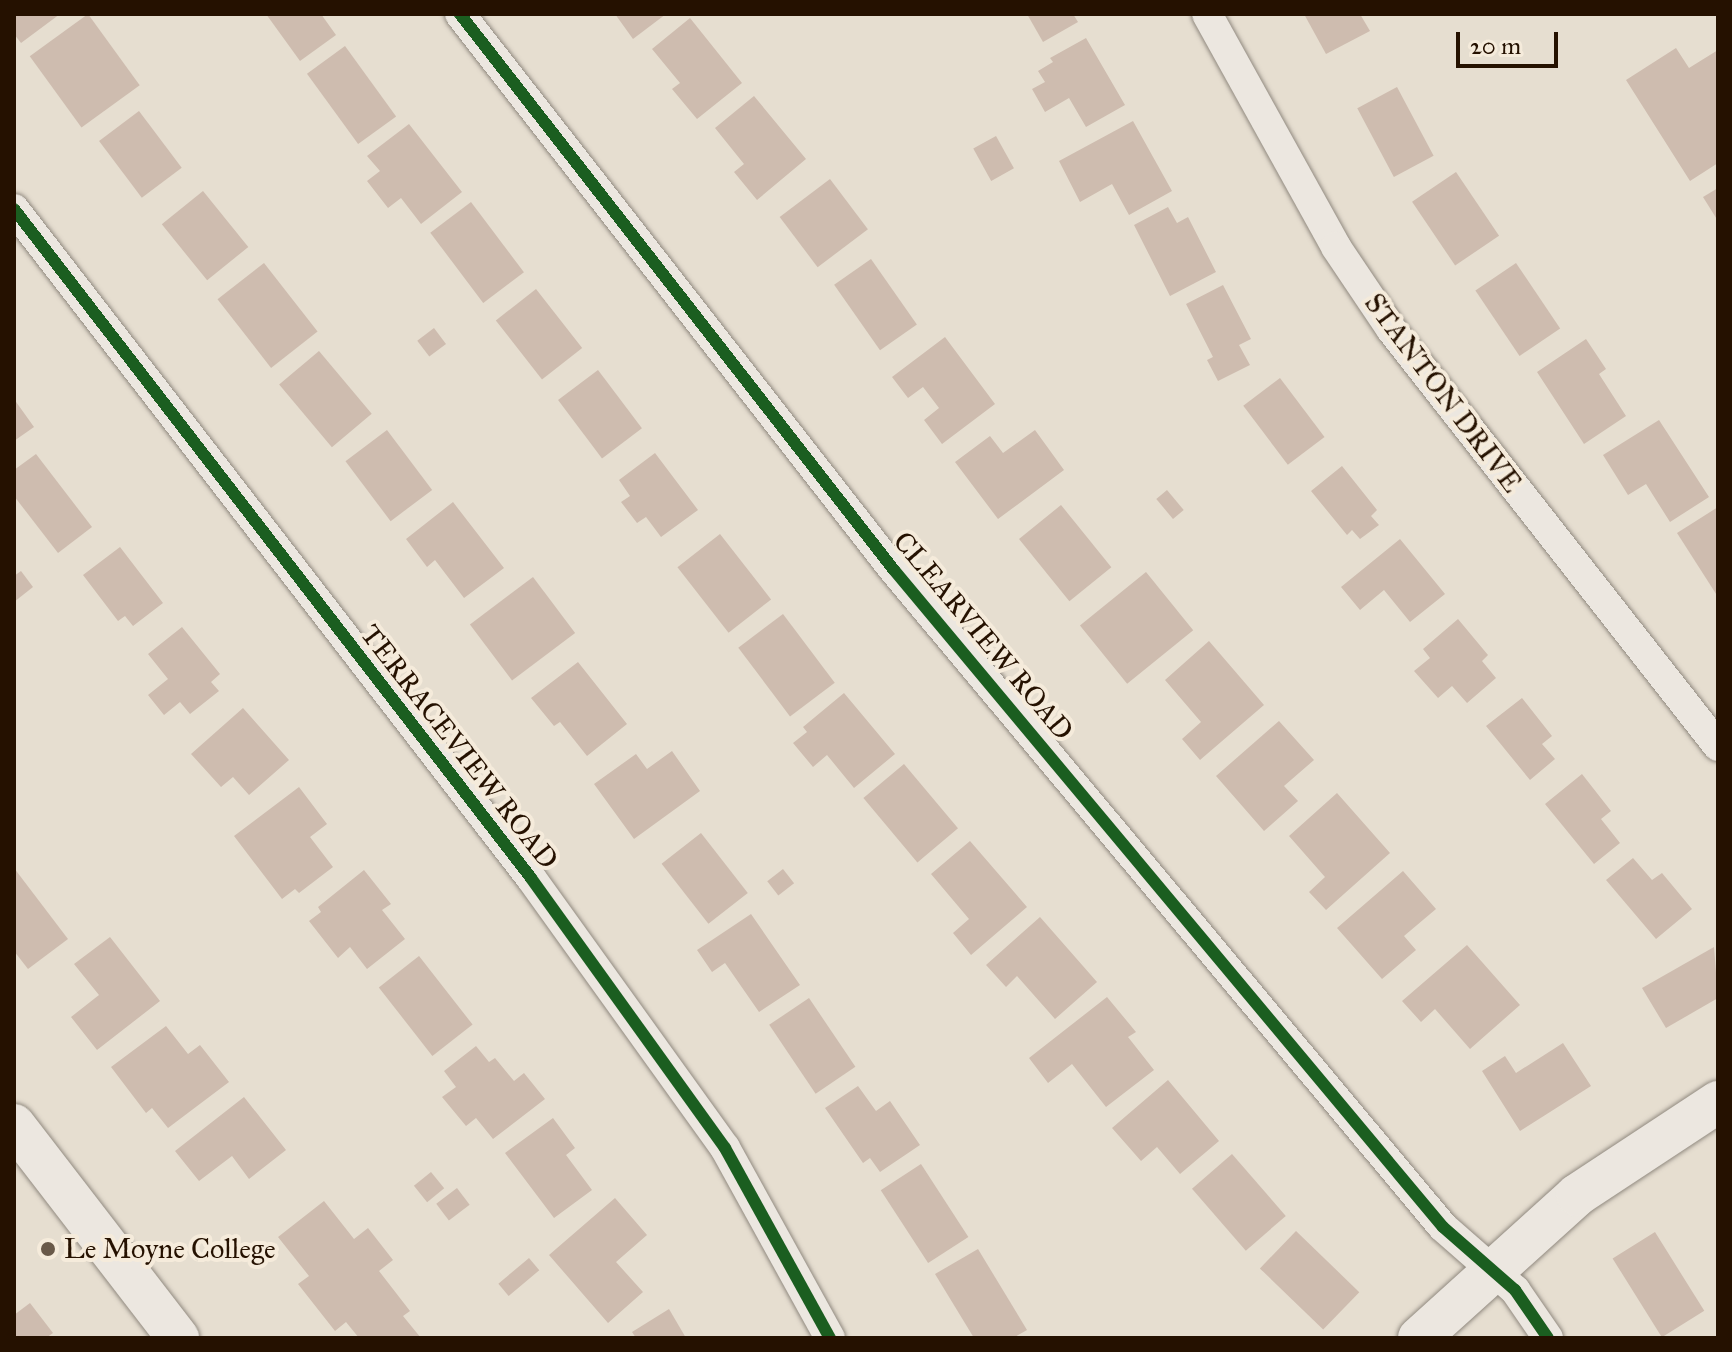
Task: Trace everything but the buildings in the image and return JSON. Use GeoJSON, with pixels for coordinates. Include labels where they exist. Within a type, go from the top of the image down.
{"type":"FeatureCollection","features":[{"type":"Feature","properties":{"kind":"street","name":"CLEARVIEW ROAD"},"geometry":{"type":"LineString","coordinates":[[460,14],[894,570],[1443,1227],[1515,1290],[1548,1338]]}},
{"type":"Feature","properties":{"kind":"street","name":"STANTON DRIVE"},"geometry":{"type":"LineString","coordinates":[[1207,14],[1336,247],[1391,329],[1718,746]]}},
{"type":"Feature","properties":{"kind":"street","name":"TERRACEVIEW ROAD"},"geometry":{"type":"LineString","coordinates":[[14,209],[531,878],[725,1148],[830,1338]]}},
{"type":"Feature","properties":{"kind":"street"},"geometry":{"type":"LineString","coordinates":[[1419,1338],[1491,1269],[1577,1195],[1718,1102]]}},
{"type":"Feature","properties":{"kind":"street"},"geometry":{"type":"LineString","coordinates":[[14,1125],[178,1338]]}},
{"type":"Feature","properties":{"kind":"cycle path"},"geometry":{"type":"LineString","coordinates":[[460,14],[894,570],[1443,1227],[1515,1290],[1548,1338]]}},
{"type":"Feature","properties":{"kind":"cycle path"},"geometry":{"type":"LineString","coordinates":[[14,209],[531,878],[725,1148],[830,1338]]}},
{"type":"Feature","properties":{"kind":"place","name":"Le Moyne College"},"geometry":{"type":"Point","coordinates":[48,1249]}}]}
